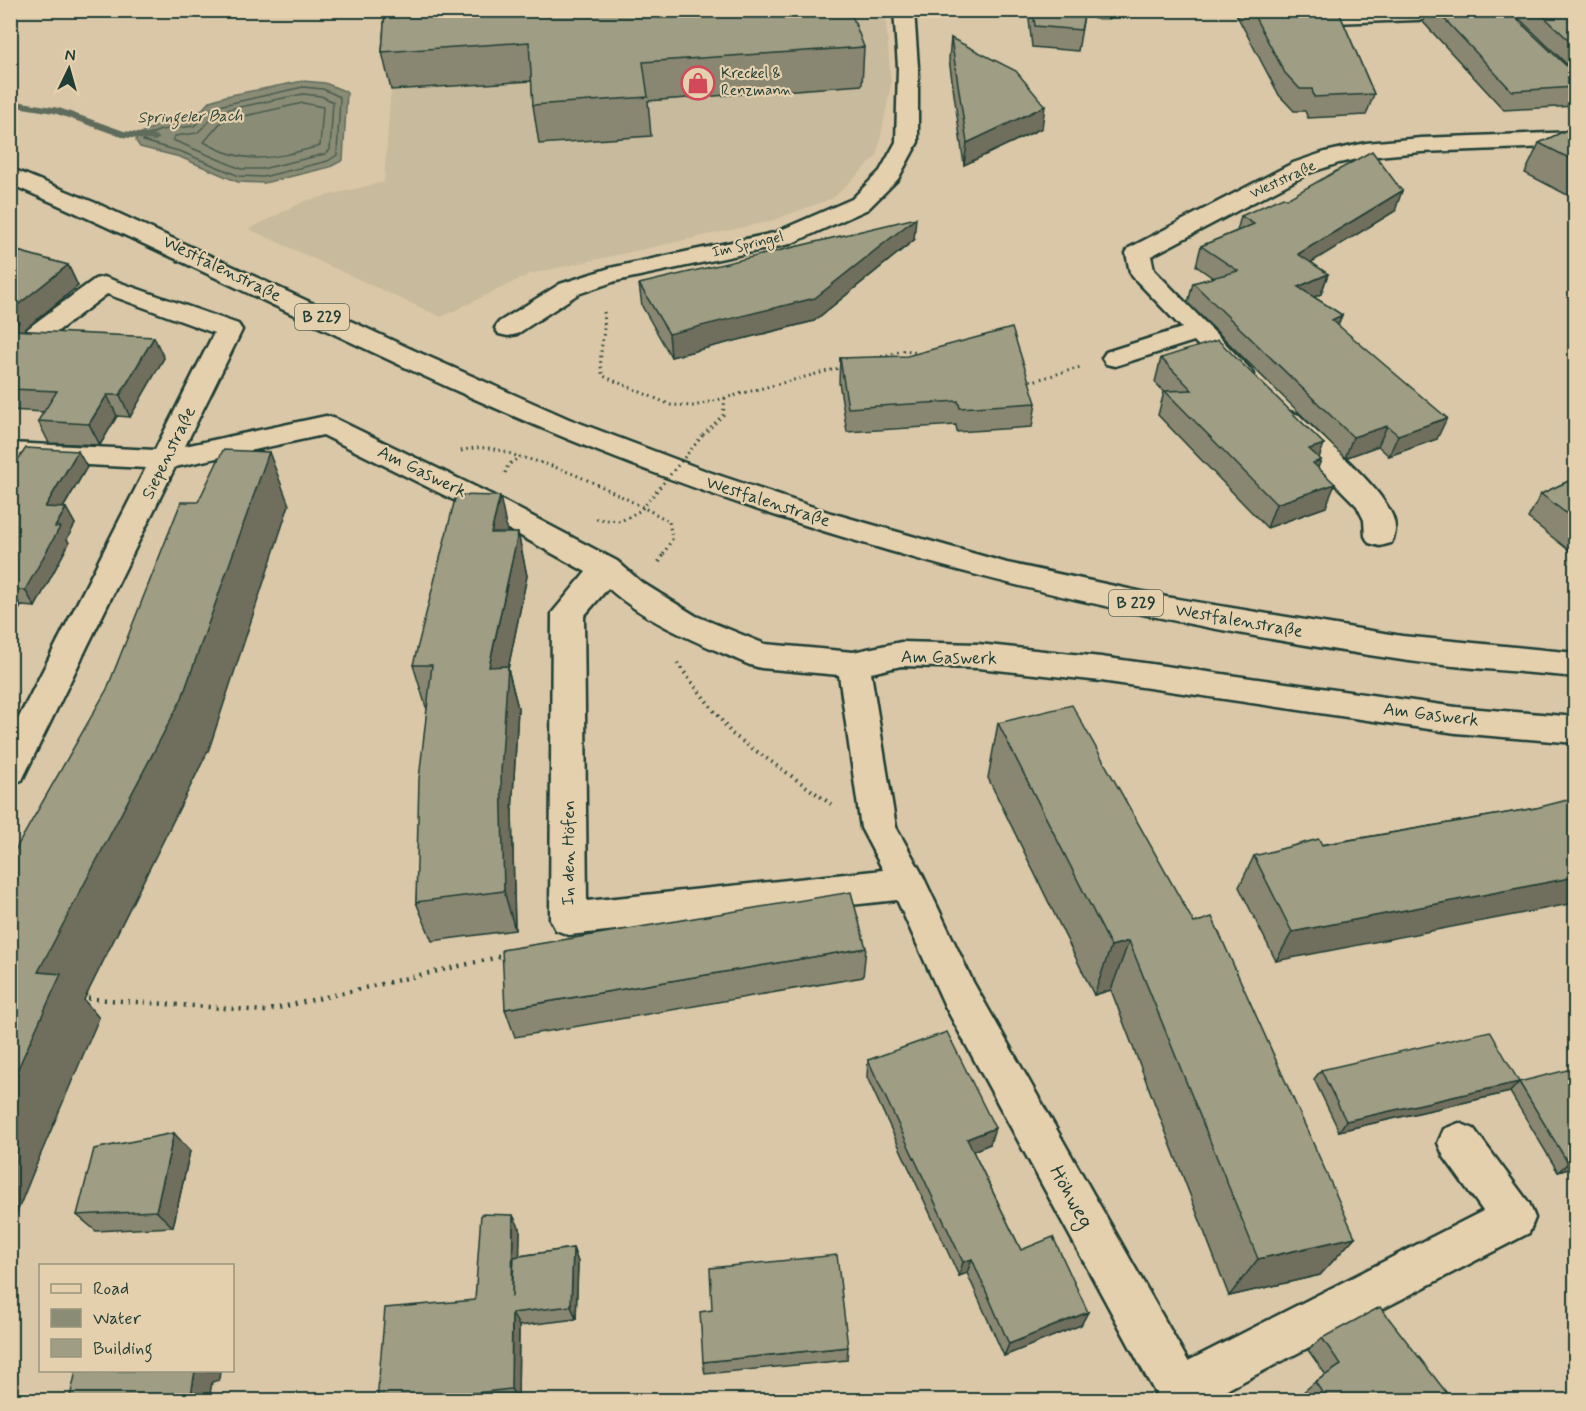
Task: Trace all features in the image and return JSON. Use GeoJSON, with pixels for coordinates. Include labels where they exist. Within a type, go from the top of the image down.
{"type":"FeatureCollection","features":[{"type":"Feature","properties":{"kind":"street","name":"Im Springel"},"geometry":{"type":"LineString","coordinates":[[508,328],[569,289],[610,275],[781,239],[860,204],[890,174],[907,142],[908,68],[904,10]]}},
{"type":"Feature","properties":{"kind":"street"},"geometry":{"type":"LineString","coordinates":[[1305,18],[1495,11]]}},
{"type":"Feature","properties":{"kind":"street","name":"Weststraße"},"geometry":{"type":"LineString","coordinates":[[1380,536],[1379,520],[1368,500],[1197,332],[1142,272],[1138,253],[1301,168],[1333,157],[1366,150],[1432,144],[1575,139]]}},
{"type":"Feature","properties":{"kind":"street","name":"Westfalenstraße"},"geometry":{"type":"LineString","coordinates":[[10,175],[161,240],[532,414],[646,459],[798,513],[988,568],[1128,601],[1225,620],[1407,648],[1575,665]]}},
{"type":"Feature","properties":{"kind":"street","name":"Siepenstraße"},"geometry":{"type":"LineString","coordinates":[[10,770],[229,330],[104,284],[37,334]]}},
{"type":"Feature","properties":{"kind":"street"},"geometry":{"type":"LineString","coordinates":[[1115,358],[1197,332]]}},
{"type":"Feature","properties":{"kind":"street","name":"Am Gaswerk"},"geometry":{"type":"LineString","coordinates":[[10,452],[165,460],[326,425],[482,502],[618,580],[685,624],[761,656],[853,664],[901,654],[978,656],[1101,669],[1456,720],[1575,730]]}},
{"type":"Feature","properties":{"kind":"street","name":"In den Höfen"},"geometry":{"type":"LineString","coordinates":[[618,580],[568,613],[569,919],[908,884]]}},
{"type":"Feature","properties":{"kind":"street"},"geometry":{"type":"LineString","coordinates":[[853,664],[879,828],[908,884]]}},
{"type":"Feature","properties":{"kind":"street","name":"Höhweg"},"geometry":{"type":"LineString","coordinates":[[908,884],[959,994],[1181,1396]]}},
{"type":"Feature","properties":{"kind":"street"},"geometry":{"type":"LineString","coordinates":[[1181,1396],[1514,1218],[1459,1143]]}},
{"type":"Feature","properties":{"kind":"path"},"geometry":{"type":"LineString","coordinates":[[604,309],[606,319],[598,365],[603,376],[671,405],[694,406],[848,366]]}},
{"type":"Feature","properties":{"kind":"path"},"geometry":{"type":"LineString","coordinates":[[871,359],[906,350],[929,356]]}},
{"type":"Feature","properties":{"kind":"path"},"geometry":{"type":"LineString","coordinates":[[1021,378],[1033,381],[1115,358]]}},
{"type":"Feature","properties":{"kind":"path"},"geometry":{"type":"LineString","coordinates":[[585,515],[596,519],[621,521],[641,510],[703,435],[723,415],[725,398]]}},
{"type":"Feature","properties":{"kind":"path"},"geometry":{"type":"LineString","coordinates":[[473,446],[499,448],[520,458],[536,460],[595,484],[669,521],[672,539],[660,561],[618,580]]}},
{"type":"Feature","properties":{"kind":"path"},"geometry":{"type":"LineString","coordinates":[[509,482],[504,476],[508,465],[520,458]]}},
{"type":"Feature","properties":{"kind":"path"},"geometry":{"type":"LineString","coordinates":[[685,624],[676,662],[732,734],[828,802],[879,828]]}},
{"type":"Feature","properties":{"kind":"path"},"geometry":{"type":"LineString","coordinates":[[68,997],[265,1011],[542,947],[569,919]]}},
{"type":"Feature","properties":{"kind":"shaded area"},"geometry":{"type":"Polygon","coordinates":[[[580,11],[885,11],[891,84],[877,156],[833,198],[771,221],[530,274],[441,317],[249,229],[305,201],[384,182],[391,90],[535,80],[646,101],[862,85],[580,11]]]}},
{"type":"Feature","properties":{"kind":"water"},"geometry":{"type":"Polygon","coordinates":[[[303,81],[325,83],[347,92],[343,160],[330,167],[264,183],[238,182],[180,157],[140,147],[136,141],[137,135],[160,124],[191,121],[210,101],[303,81]]]}},
{"type":"Feature","properties":{"kind":"building"},"geometry":{"type":"Polygon","coordinates":[[[385,10],[850,10],[864,47],[643,62],[648,97],[533,105],[529,42],[382,52],[385,10]]]}},
{"type":"Feature","properties":{"kind":"building"},"geometry":{"type":"Polygon","coordinates":[[[1033,10],[1085,10],[1081,30],[1035,26],[1033,10]]]}},
{"type":"Feature","properties":{"kind":"building"},"geometry":{"type":"Polygon","coordinates":[[[1251,10],[1338,10],[1374,94],[1314,97],[1312,89],[1300,89],[1285,73],[1251,10]]]}},
{"type":"Feature","properties":{"kind":"building"},"geometry":{"type":"Polygon","coordinates":[[[1436,10],[1507,10],[1575,74],[1575,87],[1512,91],[1436,10]]]}},
{"type":"Feature","properties":{"kind":"building"},"geometry":{"type":"Polygon","coordinates":[[[1537,10],[1575,10],[1575,46],[1537,10]]]}},
{"type":"Feature","properties":{"kind":"building"},"geometry":{"type":"Polygon","coordinates":[[[951,38],[1016,71],[1045,106],[967,143],[951,38]]]}},
{"type":"Feature","properties":{"kind":"building"},"geometry":{"type":"Polygon","coordinates":[[[1575,126],[1575,161],[1539,143],[1575,126]]]}},
{"type":"Feature","properties":{"kind":"building"},"geometry":{"type":"Polygon","coordinates":[[[1372,151],[1402,191],[1298,254],[1328,274],[1298,287],[1342,315],[1332,320],[1447,418],[1398,435],[1387,426],[1353,437],[1193,283],[1238,271],[1201,246],[1254,224],[1241,216],[1283,197],[1287,199],[1372,151]]]}},
{"type":"Feature","properties":{"kind":"building"},"geometry":{"type":"Polygon","coordinates":[[[916,218],[815,298],[669,334],[639,284],[916,218]]]}},
{"type":"Feature","properties":{"kind":"building"},"geometry":{"type":"Polygon","coordinates":[[[10,249],[68,265],[10,311],[10,249]]]}},
{"type":"Feature","properties":{"kind":"building"},"geometry":{"type":"Polygon","coordinates":[[[10,319],[19,322],[12,330],[154,337],[120,395],[107,395],[89,424],[38,421],[57,391],[10,389],[10,319]]]}},
{"type":"Feature","properties":{"kind":"building"},"geometry":{"type":"Polygon","coordinates":[[[1012,328],[1036,403],[960,408],[958,401],[848,408],[840,358],[907,356],[1012,328]]]}},
{"type":"Feature","properties":{"kind":"building"},"geometry":{"type":"Polygon","coordinates":[[[1218,340],[1324,444],[1309,449],[1321,460],[1313,463],[1335,484],[1276,504],[1165,391],[1192,390],[1161,358],[1218,340]]]}},
{"type":"Feature","properties":{"kind":"building"},"geometry":{"type":"Polygon","coordinates":[[[26,448],[78,451],[45,507],[66,508],[55,527],[60,527],[25,590],[10,591],[10,467],[13,467],[26,448]]]}},
{"type":"Feature","properties":{"kind":"building"},"geometry":{"type":"Polygon","coordinates":[[[223,450],[269,452],[182,698],[38,972],[61,974],[10,1086],[10,859],[107,689],[181,502],[198,502],[223,450]]]}},
{"type":"Feature","properties":{"kind":"building"},"geometry":{"type":"Polygon","coordinates":[[[1575,478],[1575,520],[1541,494],[1575,478]]]}},
{"type":"Feature","properties":{"kind":"building"},"geometry":{"type":"Polygon","coordinates":[[[456,495],[500,496],[491,533],[518,533],[489,667],[508,666],[501,772],[504,891],[416,902],[419,779],[432,665],[413,665],[456,495]]]}},
{"type":"Feature","properties":{"kind":"building"},"geometry":{"type":"Polygon","coordinates":[[[1072,705],[1194,923],[1212,917],[1355,1237],[1258,1259],[1129,941],[1111,946],[998,723],[1072,705]]]}},
{"type":"Feature","properties":{"kind":"building"},"geometry":{"type":"Polygon","coordinates":[[[1575,798],[1575,877],[1292,932],[1254,856],[1319,839],[1322,845],[1536,808],[1575,798]]]}},
{"type":"Feature","properties":{"kind":"building"},"geometry":{"type":"Polygon","coordinates":[[[851,892],[866,948],[505,1009],[502,950],[851,892]]]}},
{"type":"Feature","properties":{"kind":"building"},"geometry":{"type":"Polygon","coordinates":[[[1490,1031],[1519,1082],[1346,1121],[1321,1070],[1490,1031]]]}},
{"type":"Feature","properties":{"kind":"building"},"geometry":{"type":"Polygon","coordinates":[[[947,1032],[995,1128],[967,1139],[1021,1250],[1053,1237],[1088,1312],[1009,1344],[972,1259],[963,1262],[868,1060],[947,1032]]]}},
{"type":"Feature","properties":{"kind":"building"},"geometry":{"type":"Polygon","coordinates":[[[1567,1070],[1575,1083],[1575,1161],[1568,1163],[1519,1082],[1567,1070]]]}},
{"type":"Feature","properties":{"kind":"building"},"geometry":{"type":"Polygon","coordinates":[[[174,1133],[156,1211],[77,1215],[94,1149],[174,1133]]]}},
{"type":"Feature","properties":{"kind":"building"},"geometry":{"type":"Polygon","coordinates":[[[481,1214],[513,1215],[512,1297],[514,1257],[573,1248],[571,1306],[512,1313],[511,1389],[402,1401],[377,1401],[385,1308],[475,1300],[481,1214]]]}},
{"type":"Feature","properties":{"kind":"building"},"geometry":{"type":"Polygon","coordinates":[[[837,1255],[848,1347],[703,1362],[700,1312],[712,1310],[710,1268],[837,1255]]]}},
{"type":"Feature","properties":{"kind":"building"},"geometry":{"type":"Polygon","coordinates":[[[1380,1307],[1453,1401],[1328,1401],[1315,1382],[1341,1365],[1322,1338],[1380,1307]]]}},
{"type":"Feature","properties":{"kind":"building"},"geometry":{"type":"Polygon","coordinates":[[[76,1372],[195,1372],[190,1401],[69,1401],[76,1372]]]}},
{"type":"Feature","properties":{"kind":"waterway","name":"Springeler Bach"},"geometry":{"type":"LineString","coordinates":[[10,103],[56,110],[122,134],[155,138]]}},
{"type":"Feature","properties":{"kind":"place","name":"Kreckel & Renzmann"},"geometry":{"type":"Point","coordinates":[698,83]}}]}
